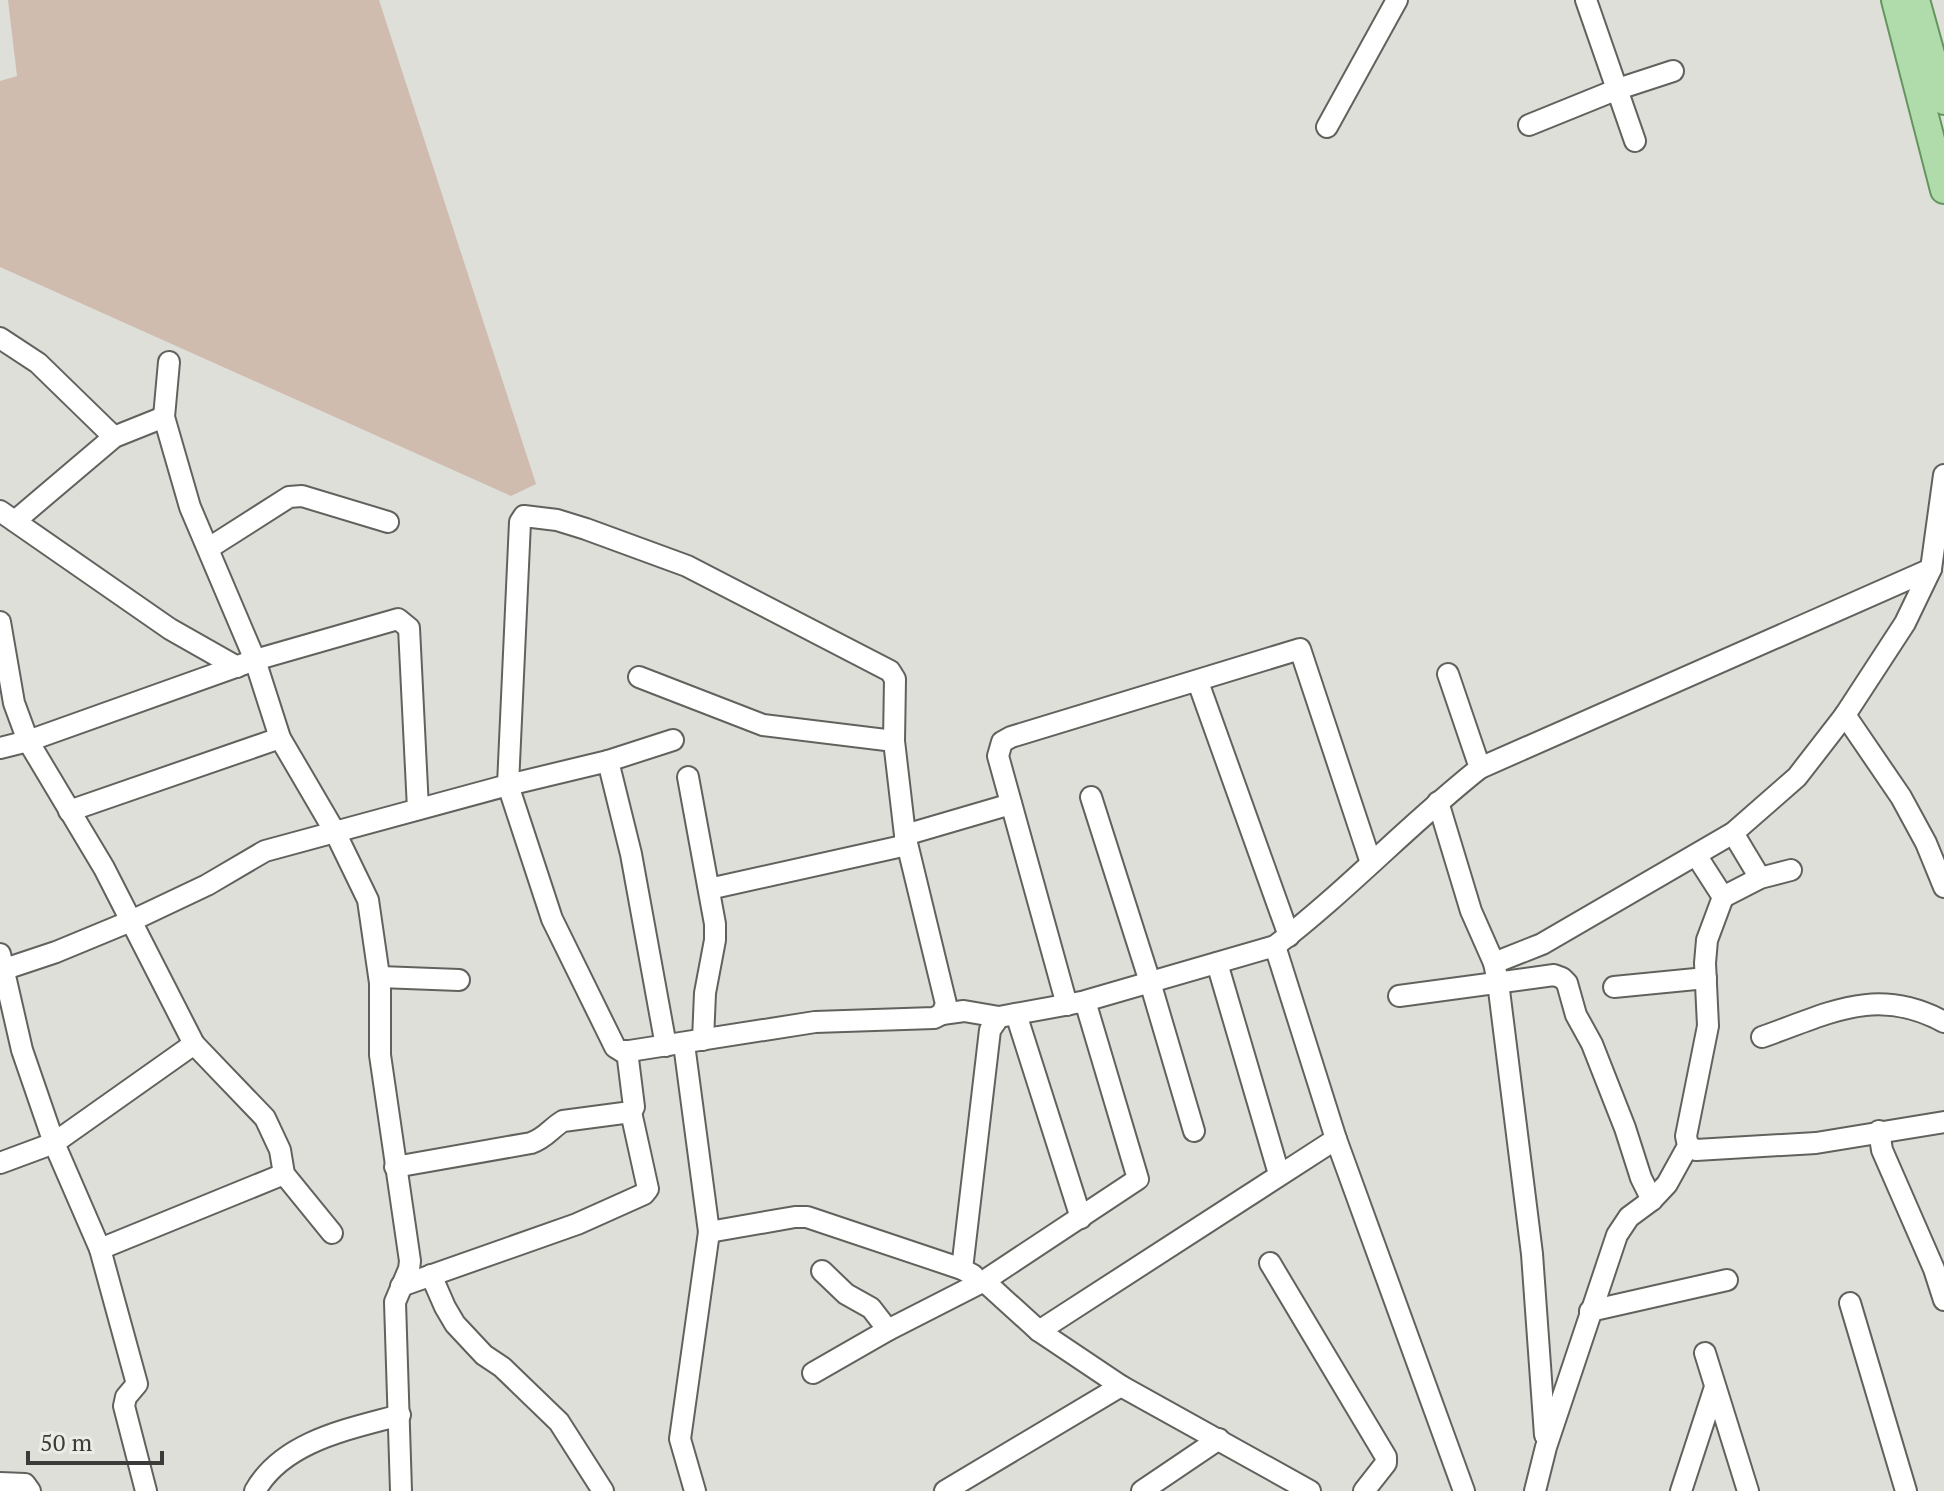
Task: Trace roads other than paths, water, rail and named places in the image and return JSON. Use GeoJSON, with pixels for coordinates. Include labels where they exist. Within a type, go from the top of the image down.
{"type":"FeatureCollection","features":[{"type":"Feature","properties":{"kind":"main road"},"geometry":{"type":"LineString","coordinates":[[1895,0],[1944,190]]}},
{"type":"Feature","properties":{"kind":"main road"},"geometry":{"type":"LineString","coordinates":[[1916,0],[1944,101]]}},
{"type":"Feature","properties":{"kind":"street"},"geometry":{"type":"LineString","coordinates":[[1327,127],[1397,0]]}},
{"type":"Feature","properties":{"kind":"street"},"geometry":{"type":"LineString","coordinates":[[1586,0],[1635,141]]}},
{"type":"Feature","properties":{"kind":"street"},"geometry":{"type":"LineString","coordinates":[[1529,125],[1618,89],[1673,71]]}},
{"type":"Feature","properties":{"kind":"street"},"geometry":{"type":"LineString","coordinates":[[0,338],[38,363],[114,437]]}},
{"type":"Feature","properties":{"kind":"street"},"geometry":{"type":"LineString","coordinates":[[169,362],[164,417],[190,507],[209,548],[246,664],[280,738],[335,832],[368,900],[380,977],[380,1055],[410,1261],[395,1302],[401,1491]]}},
{"type":"Feature","properties":{"kind":"street"},"geometry":{"type":"LineString","coordinates":[[164,417],[114,437],[7,516],[170,629],[246,664]]}},
{"type":"Feature","properties":{"kind":"street"},"geometry":{"type":"LineString","coordinates":[[1496,972],[1733,833],[1797,777],[1845,715],[1905,623],[1931,569],[1944,475]]}},
{"type":"Feature","properties":{"kind":"street"},"geometry":{"type":"LineString","coordinates":[[209,548],[289,497],[302,496],[388,522]]}},
{"type":"Feature","properties":{"kind":"street"},"geometry":{"type":"LineString","coordinates":[[942,1014],[946,1004],[906,840],[894,741],[895,679],[890,671],[687,566],[586,529],[557,520],[527,516],[520,522],[508,785],[552,919],[619,1051],[684,1044],[815,1022],[934,1018],[964,1011],[1008,1015],[1076,1003],[1282,941],[1480,768],[1931,569]]}},
{"type":"Feature","properties":{"kind":"street"},"geometry":{"type":"LineString","coordinates":[[0,748],[28,741],[246,664],[398,619],[409,628],[418,809]]}},
{"type":"Feature","properties":{"kind":"street"},"geometry":{"type":"LineString","coordinates":[[0,622],[14,703],[28,741],[104,868],[194,1044],[265,1118],[280,1150],[284,1174],[332,1233]]}},
{"type":"Feature","properties":{"kind":"street"},"geometry":{"type":"LineString","coordinates":[[813,1373],[984,1281],[1135,1182],[1138,1175],[1076,1003],[1011,804],[998,756],[1002,742],[1300,649],[1371,863]]}},
{"type":"Feature","properties":{"kind":"street"},"geometry":{"type":"LineString","coordinates":[[1448,674],[1480,768]]}},
{"type":"Feature","properties":{"kind":"street"},"geometry":{"type":"LineString","coordinates":[[639,677],[763,725],[894,741]]}},
{"type":"Feature","properties":{"kind":"street"},"geometry":{"type":"LineString","coordinates":[[1198,682],[1282,941],[1336,1139],[1464,1491]]}},
{"type":"Feature","properties":{"kind":"street"},"geometry":{"type":"LineString","coordinates":[[1845,715],[1901,797],[1926,843],[1944,887]]}},
{"type":"Feature","properties":{"kind":"street"},"geometry":{"type":"LineString","coordinates":[[69,811],[280,738]]}},
{"type":"Feature","properties":{"kind":"street"},"geometry":{"type":"LineString","coordinates":[[146,1491],[124,1406],[126,1397],[137,1384],[100,1249],[54,1143],[22,1050],[3,962],[56,952],[131,921],[207,885],[265,851],[608,761],[673,740]]}},
{"type":"Feature","properties":{"kind":"street"},"geometry":{"type":"LineString","coordinates":[[608,761],[684,1044],[709,1232],[680,1439],[695,1491]]}},
{"type":"Feature","properties":{"kind":"street"},"geometry":{"type":"LineString","coordinates":[[684,1044],[705,993],[715,940],[709,889],[688,777]]}},
{"type":"Feature","properties":{"kind":"street"},"geometry":{"type":"LineString","coordinates":[[1091,797],[1194,1131]]}},
{"type":"Feature","properties":{"kind":"street"},"geometry":{"type":"LineString","coordinates":[[1438,802],[1471,911],[1496,972],[1532,1254],[1546,1447]]}},
{"type":"Feature","properties":{"kind":"street"},"geometry":{"type":"LineString","coordinates":[[709,889],[906,840],[1011,804]]}},
{"type":"Feature","properties":{"kind":"street"},"geometry":{"type":"LineString","coordinates":[[1733,833],[1760,878]]}},
{"type":"Feature","properties":{"kind":"street"},"geometry":{"type":"LineString","coordinates":[[1696,855],[1723,897]]}},
{"type":"Feature","properties":{"kind":"street"},"geometry":{"type":"LineString","coordinates":[[1535,1491],[1546,1447],[1617,1235],[1629,1217],[1652,1200],[1677,1170],[1688,1146],[1686,1136],[1708,1026],[1707,940],[1723,897],[1760,878],[1791,870]]}},
{"type":"Feature","properties":{"kind":"street"},"geometry":{"type":"LineString","coordinates":[[1217,963],[1279,1174]]}},
{"type":"Feature","properties":{"kind":"street"},"geometry":{"type":"LineString","coordinates":[[1399,996],[1496,972],[1562,978],[1567,983],[1576,1015],[1592,1044],[1652,1200]]}},
{"type":"Feature","properties":{"kind":"street"},"geometry":{"type":"LineString","coordinates":[[380,977],[459,980]]}},
{"type":"Feature","properties":{"kind":"street"},"geometry":{"type":"LineString","coordinates":[[1614,987],[1706,978]]}},
{"type":"Feature","properties":{"kind":"street"},"geometry":{"type":"LineString","coordinates":[[1762,1037],[1855,1005],[1881,1002],[1909,1007],[1944,1022]]}},
{"type":"Feature","properties":{"kind":"street"},"geometry":{"type":"LineString","coordinates":[[1008,1015],[1081,1218]]}},
{"type":"Feature","properties":{"kind":"street"},"geometry":{"type":"LineString","coordinates":[[962,1269],[990,1030],[1008,1015]]}},
{"type":"Feature","properties":{"kind":"street"},"geometry":{"type":"LineString","coordinates":[[0,1163],[54,1143],[194,1044]]}},
{"type":"Feature","properties":{"kind":"street"},"geometry":{"type":"LineString","coordinates":[[401,1286],[577,1224],[644,1194],[648,1189],[631,1112],[634,1107],[627,1051]]}},
{"type":"Feature","properties":{"kind":"street"},"geometry":{"type":"LineString","coordinates":[[395,1167],[531,1143],[545,1138],[563,1121],[631,1112]]}},
{"type":"Feature","properties":{"kind":"street"},"geometry":{"type":"LineString","coordinates":[[1688,1146],[1696,1150],[1816,1143],[1944,1122]]}},
{"type":"Feature","properties":{"kind":"street"},"geometry":{"type":"LineString","coordinates":[[1879,1131],[1882,1150],[1934,1269],[1944,1300]]}},
{"type":"Feature","properties":{"kind":"street"},"geometry":{"type":"LineString","coordinates":[[1039,1331],[1336,1139]]}},
{"type":"Feature","properties":{"kind":"street"},"geometry":{"type":"LineString","coordinates":[[100,1249],[284,1174]]}},
{"type":"Feature","properties":{"kind":"street"},"geometry":{"type":"LineString","coordinates":[[709,1232],[807,1217],[962,1269],[984,1281],[1039,1331],[1121,1386],[1310,1491]]}},
{"type":"Feature","properties":{"kind":"street"},"geometry":{"type":"LineString","coordinates":[[1934,1269],[1944,1245]]}},
{"type":"Feature","properties":{"kind":"street"},"geometry":{"type":"LineString","coordinates":[[1270,1263],[1386,1457],[1386,1463],[1364,1491]]}},
{"type":"Feature","properties":{"kind":"street"},"geometry":{"type":"LineString","coordinates":[[822,1271],[846,1294],[871,1308],[888,1330]]}},
{"type":"Feature","properties":{"kind":"street"},"geometry":{"type":"LineString","coordinates":[[431,1275],[455,1324],[484,1355],[502,1367],[559,1422],[603,1491]]}},
{"type":"Feature","properties":{"kind":"street"},"geometry":{"type":"LineString","coordinates":[[1590,1311],[1727,1280]]}},
{"type":"Feature","properties":{"kind":"street"},"geometry":{"type":"LineString","coordinates":[[1850,1303],[1906,1491]]}},
{"type":"Feature","properties":{"kind":"street"},"geometry":{"type":"LineString","coordinates":[[1705,1353],[1743,1489]]}},
{"type":"Feature","properties":{"kind":"street"},"geometry":{"type":"LineString","coordinates":[[945,1491],[1121,1386]]}},
{"type":"Feature","properties":{"kind":"street"},"geometry":{"type":"LineString","coordinates":[[1681,1491],[1715,1387]]}},
{"type":"Feature","properties":{"kind":"street"},"geometry":{"type":"LineString","coordinates":[[255,1491],[269,1472],[322,1437],[400,1415]]}},
{"type":"Feature","properties":{"kind":"street"},"geometry":{"type":"LineString","coordinates":[[1142,1491],[1219,1439]]}},
{"type":"Feature","properties":{"kind":"street"},"geometry":{"type":"LineString","coordinates":[[0,1483],[25,1484],[30,1491]]}}]}
